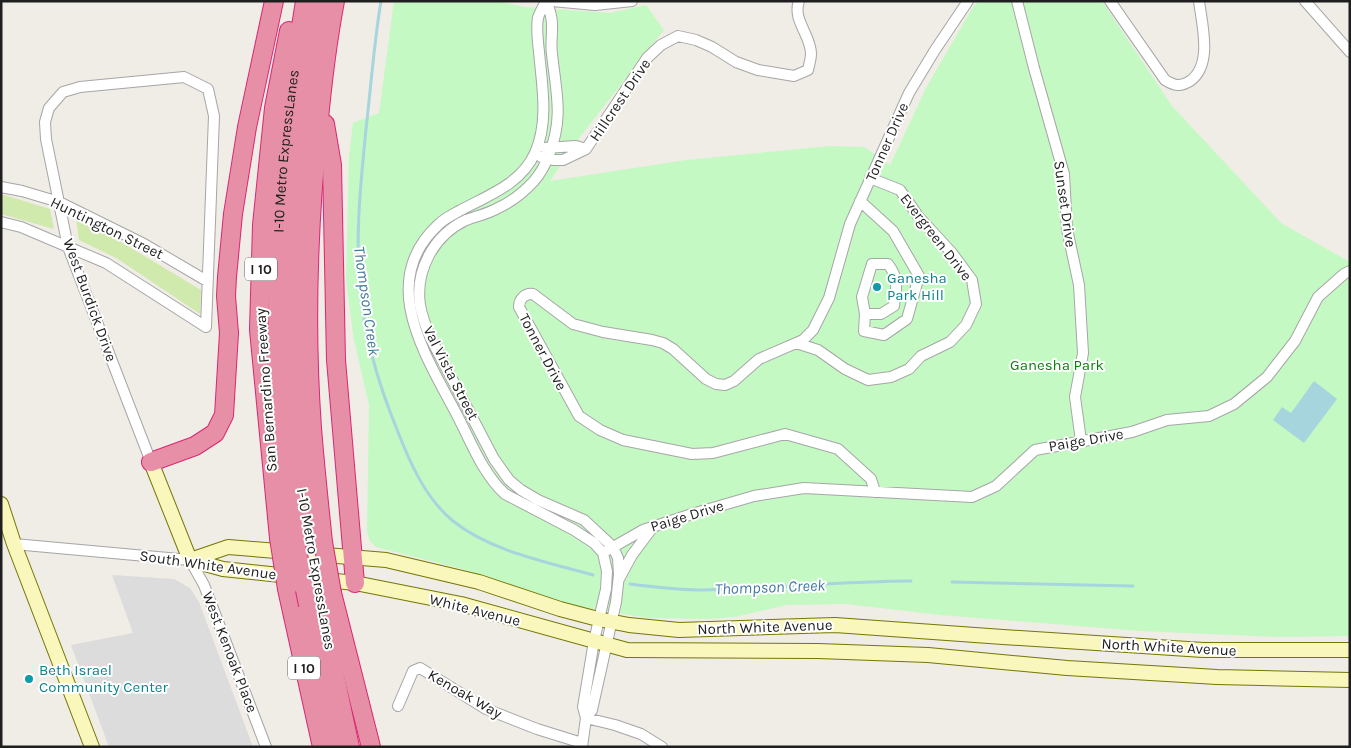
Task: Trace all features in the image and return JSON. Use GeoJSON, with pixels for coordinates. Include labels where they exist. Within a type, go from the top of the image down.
{"type":"FeatureCollection","features":[{"type":"Feature","properties":{"kind":"highway"},"geometry":{"type":"LineString","coordinates":[[151,462],[195,446],[215,433],[224,414],[229,333],[226,296],[233,214],[247,127],[274,1]]}},
{"type":"Feature","properties":{"kind":"highway","name":"San Bernardino Freeway"},"geometry":{"type":"LineString","coordinates":[[295,1],[274,108],[262,225],[259,330],[301,540],[371,747]]}},
{"type":"Feature","properties":{"kind":"highway","name":"I-10 Metro ExpressLanes"},"geometry":{"type":"LineString","coordinates":[[305,1],[290,100],[279,212],[278,357],[282,420],[301,540],[319,597],[350,747]]}},
{"type":"Feature","properties":{"kind":"highway","name":"I-10 Metro ExpressLanes"},"geometry":{"type":"LineString","coordinates":[[301,540],[294,409],[292,303],[294,215],[305,82],[318,1]]}},
{"type":"Feature","properties":{"kind":"highway","name":"San Bernardino Freeway"},"geometry":{"type":"LineString","coordinates":[[322,747],[287,589],[301,540],[312,427],[309,233],[321,101],[335,1]]}},
{"type":"Feature","properties":{"kind":"highway"},"geometry":{"type":"LineString","coordinates":[[321,101],[332,165],[336,360],[355,583]]}},
{"type":"Feature","properties":{"kind":"highway","name":"I-10 Metro ExpressLanes"},"geometry":{"type":"LineString","coordinates":[[319,597],[316,654],[338,747]]}},
{"type":"Feature","properties":{"kind":"main road","name":"West Burdick Drive"},"geometry":{"type":"LineString","coordinates":[[151,462],[190,560]]}},
{"type":"Feature","properties":{"kind":"main road"},"geometry":{"type":"LineString","coordinates":[[1,504],[8,543],[92,747]]}},
{"type":"Feature","properties":{"kind":"main road","name":"North White Avenue"},"geometry":{"type":"LineString","coordinates":[[190,560],[228,547],[386,560],[479,582],[560,609],[605,620],[679,630],[835,624],[1002,638],[1202,650],[1350,650]]}},
{"type":"Feature","properties":{"kind":"main road","name":"South White Avenue"},"geometry":{"type":"LineString","coordinates":[[190,560],[223,569],[355,583]]}},
{"type":"Feature","properties":{"kind":"main road","name":"White Avenue"},"geometry":{"type":"LineString","coordinates":[[355,583],[461,604],[600,643]]}},
{"type":"Feature","properties":{"kind":"main road","name":"North White Avenue"},"geometry":{"type":"LineString","coordinates":[[600,643],[635,651],[818,651],[928,655],[1067,668],[1217,677],[1350,680]]}},
{"type":"Feature","properties":{"kind":"street","name":"Val Vista Street"},"geometry":{"type":"LineString","coordinates":[[547,1],[538,18],[538,46],[544,115],[541,136],[536,152],[516,179],[497,192],[439,223],[426,238],[415,255],[410,274],[409,312],[415,330],[481,462],[499,489],[505,494],[574,530],[594,543],[603,553]]}},
{"type":"Feature","properties":{"kind":"street","name":"Val Vista Street"},"geometry":{"type":"LineString","coordinates":[[547,1],[552,17],[551,52],[559,110],[558,122],[549,154],[535,180],[524,190],[497,209],[450,229],[433,246],[425,265],[420,291],[423,317],[430,337],[502,472],[521,490],[538,500],[584,520],[613,547]]}},
{"type":"Feature","properties":{"kind":"street"},"geometry":{"type":"LineString","coordinates":[[552,1],[595,5],[632,1]]}},
{"type":"Feature","properties":{"kind":"street","name":"Hillcrest Drive"},"geometry":{"type":"LineString","coordinates":[[536,152],[549,154],[576,146],[586,149],[647,58],[661,45],[678,36],[696,40],[712,47],[736,62],[758,70],[794,76],[808,70],[811,54],[798,15],[800,1]]}},
{"type":"Feature","properties":{"kind":"street","name":"Tonner Drive"},"geometry":{"type":"LineString","coordinates":[[874,492],[870,479],[838,449],[785,434],[713,453],[692,454],[623,440],[600,430],[579,416],[523,315],[519,302],[528,294],[533,294],[573,324],[603,332],[663,343],[673,349],[706,379],[716,384],[724,385],[734,380],[759,359],[803,340],[812,330],[829,298],[850,224],[909,93],[968,1]]}},
{"type":"Feature","properties":{"kind":"street","name":"Sunset Drive"},"geometry":{"type":"LineString","coordinates":[[1017,1],[1064,174],[1067,229],[1079,285],[1083,353],[1076,397],[1082,441]]}},
{"type":"Feature","properties":{"kind":"street"},"geometry":{"type":"LineString","coordinates":[[1110,1],[1165,80],[1174,86],[1183,86],[1195,77],[1203,64],[1204,46],[1199,1]]}},
{"type":"Feature","properties":{"kind":"street"},"geometry":{"type":"LineString","coordinates":[[1305,1],[1350,52]]}},
{"type":"Feature","properties":{"kind":"street","name":"West Burdick Drive"},"geometry":{"type":"LineString","coordinates":[[68,247],[106,263],[206,327],[214,116],[208,89],[184,78],[80,87],[63,92],[49,108],[45,122],[46,139],[68,247],[151,462]]}},
{"type":"Feature","properties":{"kind":"street","name":"Evergreen Drive"},"geometry":{"type":"LineString","coordinates":[[796,343],[818,350],[846,369],[868,380],[891,377],[909,369],[921,356],[950,342],[966,325],[976,304],[972,280],[952,253],[918,216],[900,190],[870,178]]}},
{"type":"Feature","properties":{"kind":"street"},"geometry":{"type":"LineString","coordinates":[[516,179],[524,190]]}},
{"type":"Feature","properties":{"kind":"street","name":"Huntington Street"},"geometry":{"type":"LineString","coordinates":[[1,187],[59,202],[144,244],[208,280]]}},
{"type":"Feature","properties":{"kind":"street"},"geometry":{"type":"LineString","coordinates":[[860,200],[893,231],[918,276],[908,319],[884,335],[864,331],[865,314],[862,297],[872,264],[888,264],[895,274],[897,285],[894,306],[881,314],[865,314]]}},
{"type":"Feature","properties":{"kind":"street"},"geometry":{"type":"LineString","coordinates":[[1,222],[21,227],[68,247]]}},
{"type":"Feature","properties":{"kind":"street"},"geometry":{"type":"LineString","coordinates":[[1347,272],[1350,262]]}},
{"type":"Feature","properties":{"kind":"street","name":"Paige Drive"},"geometry":{"type":"LineString","coordinates":[[603,553],[643,530],[654,526],[754,496],[804,488],[972,497],[996,486],[1035,450],[1132,432],[1167,420],[1209,416],[1234,404],[1267,377],[1295,341],[1318,297],[1347,272]]}},
{"type":"Feature","properties":{"kind":"street"},"geometry":{"type":"LineString","coordinates":[[619,580],[632,554],[654,526]]}},
{"type":"Feature","properties":{"kind":"street","name":"South White Avenue"},"geometry":{"type":"LineString","coordinates":[[8,543],[190,560]]}},
{"type":"Feature","properties":{"kind":"street"},"geometry":{"type":"LineString","coordinates":[[605,620],[616,602],[619,580],[618,558],[613,547]]}},
{"type":"Feature","properties":{"kind":"street"},"geometry":{"type":"LineString","coordinates":[[582,745],[586,718],[583,707],[605,620],[607,571],[603,553]]}},
{"type":"Feature","properties":{"kind":"street","name":"West Kenoak Place"},"geometry":{"type":"LineString","coordinates":[[190,560],[204,585],[266,747]]}},
{"type":"Feature","properties":{"kind":"street","name":"Kenoak Way"},"geometry":{"type":"LineString","coordinates":[[398,706],[414,671],[420,668],[486,709],[582,745]]}},
{"type":"Feature","properties":{"kind":"street"},"geometry":{"type":"LineString","coordinates":[[586,718],[642,734],[662,747]]}},
{"type":"Feature","properties":{"kind":"shaded area"},"geometry":{"type":"Polygon","coordinates":[[[112,575],[174,579],[190,588],[199,602],[253,747],[109,747],[71,645],[133,633],[112,575]]]}},
{"type":"Feature","properties":{"kind":"green space","name":"Ganesha Park"},"geometry":{"type":"Polygon","coordinates":[[[394,1],[497,1],[525,7],[610,13],[646,5],[664,30],[579,138],[550,181],[686,160],[830,146],[864,147],[890,165],[926,88],[978,1],[1102,1],[1172,106],[1281,223],[1350,262],[1350,636],[1275,637],[1140,631],[940,615],[846,604],[786,605],[735,617],[708,619],[649,618],[585,608],[462,569],[376,547],[370,541],[367,532],[369,405],[354,340],[346,280],[349,156],[353,123],[379,113],[394,1]]]}},
{"type":"Feature","properties":{"kind":"green space"},"geometry":{"type":"Polygon","coordinates":[[[1,194],[50,209],[54,229],[1,214],[1,194]]]}},
{"type":"Feature","properties":{"kind":"green space"},"geometry":{"type":"Polygon","coordinates":[[[76,219],[111,236],[201,290],[200,314],[118,259],[79,240],[76,219]]]}},
{"type":"Feature","properties":{"kind":"water"},"geometry":{"type":"Polygon","coordinates":[[[1314,381],[1337,399],[1304,443],[1273,420],[1282,407],[1291,413],[1314,381]]]}},
{"type":"Feature","properties":{"kind":"waterway","name":"Thompson Creek"},"geometry":{"type":"LineString","coordinates":[[381,1],[374,49],[362,168],[358,247],[360,287],[365,324],[373,361],[391,415],[420,480],[443,512],[453,521],[501,548],[593,575]]}},
{"type":"Feature","properties":{"kind":"waterway","name":"Thompson Creek"},"geometry":{"type":"LineString","coordinates":[[630,584],[703,590],[911,581]]}},
{"type":"Feature","properties":{"kind":"waterway","name":"Thompson Creek"},"geometry":{"type":"LineString","coordinates":[[952,582],[1133,586]]}},
{"type":"Feature","properties":{"kind":"place","name":"Ganesha Park Hill"},"geometry":{"type":"Point","coordinates":[877,287]}},
{"type":"Feature","properties":{"kind":"place","name":"Beth Israel Community Center"},"geometry":{"type":"Point","coordinates":[29,679]}}]}
